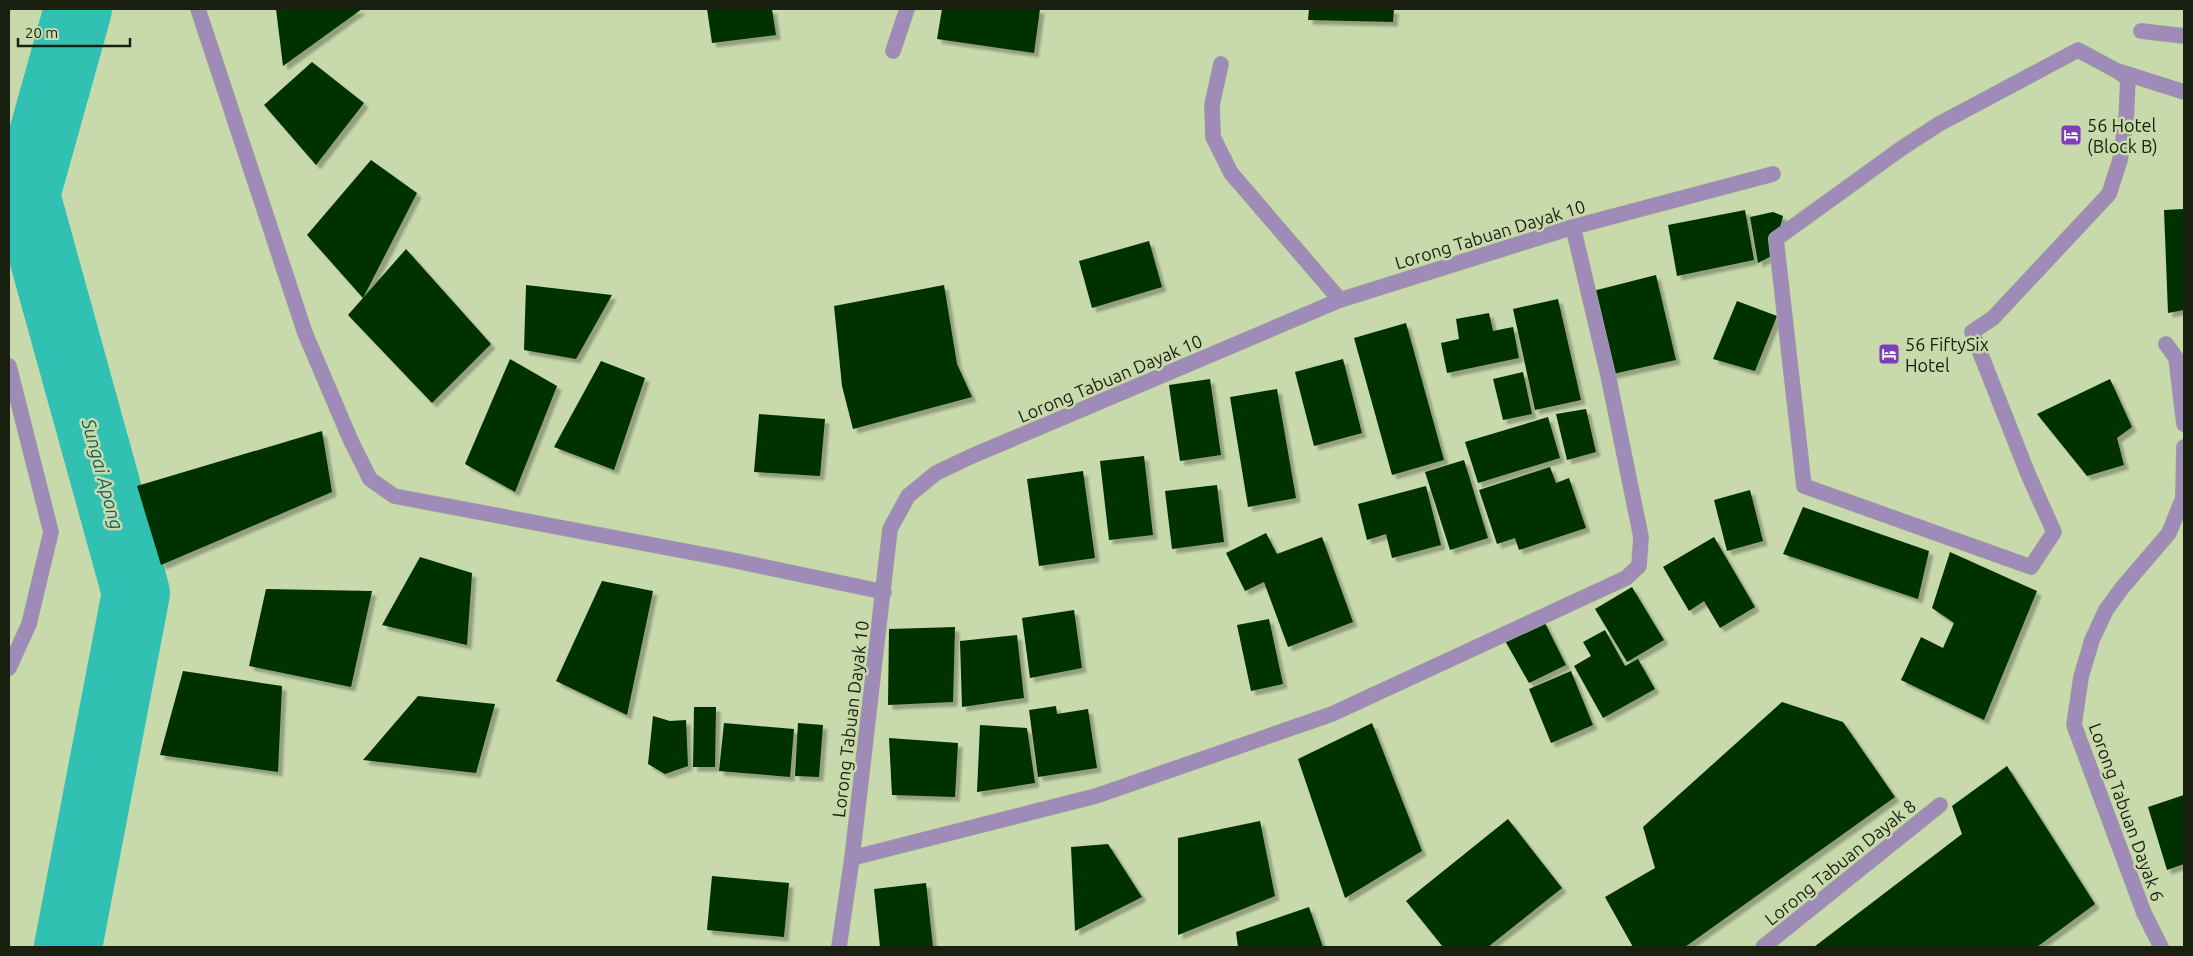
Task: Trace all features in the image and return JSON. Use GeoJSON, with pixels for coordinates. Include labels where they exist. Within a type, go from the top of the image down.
{"type":"FeatureCollection","features":[{"type":"Feature","properties":{"kind":"street"},"geometry":{"type":"LineString","coordinates":[[198,9],[305,333],[351,441],[370,479],[394,496],[727,559],[884,592]]}},
{"type":"Feature","properties":{"kind":"street"},"geometry":{"type":"LineString","coordinates":[[893,51],[907,9]]}},
{"type":"Feature","properties":{"kind":"street"},"geometry":{"type":"LineString","coordinates":[[2141,31],[2184,36]]}},
{"type":"Feature","properties":{"kind":"street"},"geometry":{"type":"LineString","coordinates":[[2119,72],[2128,79],[2126,122],[2120,160],[2109,194],[1993,318],[1972,332],[2028,474],[2054,532],[2031,567],[1804,486],[1776,239],[1855,184],[1902,148],[1939,124],[2078,50],[2119,72],[2184,92]]}},
{"type":"Feature","properties":{"kind":"street"},"geometry":{"type":"LineString","coordinates":[[1221,64],[1212,105],[1213,136],[1227,166],[1340,300]]}},
{"type":"Feature","properties":{"kind":"street","name":"Lorong Tabuan Dayak 10"},"geometry":{"type":"LineString","coordinates":[[839,947],[852,858],[890,528],[908,496],[936,473],[1340,300],[1573,228],[1773,174]]}},
{"type":"Feature","properties":{"kind":"street"},"geometry":{"type":"LineString","coordinates":[[852,858],[1096,796],[1332,714],[1626,578],[1639,566],[1641,537],[1608,375],[1573,228]]}},
{"type":"Feature","properties":{"kind":"street"},"geometry":{"type":"LineString","coordinates":[[2166,344],[2176,358],[2184,424]]}},
{"type":"Feature","properties":{"kind":"street"},"geometry":{"type":"LineString","coordinates":[[9,366],[51,532],[29,624],[9,668]]}},
{"type":"Feature","properties":{"kind":"street","name":"Lorong Tabuan Dayak 6"},"geometry":{"type":"LineString","coordinates":[[2161,947],[2144,913],[2074,725],[2080,677],[2092,640],[2106,610],[2122,588],[2169,533],[2183,498],[2184,447]]}},
{"type":"Feature","properties":{"kind":"street","name":"Lorong Tabuan Dayak 8"},"geometry":{"type":"LineString","coordinates":[[1763,947],[1940,806]]}},
{"type":"Feature","properties":{"kind":"building"},"geometry":{"type":"Polygon","coordinates":[[[276,9],[362,9],[283,66],[276,9]]]}},
{"type":"Feature","properties":{"kind":"building"},"geometry":{"type":"Polygon","coordinates":[[[707,9],[772,9],[776,35],[712,43],[707,9]]]}},
{"type":"Feature","properties":{"kind":"building"},"geometry":{"type":"Polygon","coordinates":[[[942,9],[1040,9],[1034,53],[937,39],[942,9]]]}},
{"type":"Feature","properties":{"kind":"building"},"geometry":{"type":"Polygon","coordinates":[[[1309,9],[1394,9],[1393,22],[1308,20],[1309,9]]]}},
{"type":"Feature","properties":{"kind":"building"},"geometry":{"type":"Polygon","coordinates":[[[312,62],[364,103],[316,165],[264,105],[312,62]]]}},
{"type":"Feature","properties":{"kind":"building"},"geometry":{"type":"Polygon","coordinates":[[[371,160],[417,193],[363,298],[307,235],[371,160]]]}},
{"type":"Feature","properties":{"kind":"building"},"geometry":{"type":"Polygon","coordinates":[[[2184,209],[2184,310],[2168,313],[2164,210],[2184,209]]]}},
{"type":"Feature","properties":{"kind":"building"},"geometry":{"type":"Polygon","coordinates":[[[1745,210],[1754,260],[1677,276],[1668,225],[1745,210]]]}},
{"type":"Feature","properties":{"kind":"building"},"geometry":{"type":"Polygon","coordinates":[[[1773,212],[1783,216],[1773,255],[1758,263],[1750,217],[1773,212]]]}},
{"type":"Feature","properties":{"kind":"building"},"geometry":{"type":"Polygon","coordinates":[[[1149,241],[1162,287],[1092,308],[1079,261],[1149,241]]]}},
{"type":"Feature","properties":{"kind":"building"},"geometry":{"type":"Polygon","coordinates":[[[406,249],[491,344],[432,403],[348,315],[406,249]]]}},
{"type":"Feature","properties":{"kind":"building"},"geometry":{"type":"Polygon","coordinates":[[[1656,275],[1676,360],[1608,375],[1589,292],[1656,275]]]}},
{"type":"Feature","properties":{"kind":"building"},"geometry":{"type":"Polygon","coordinates":[[[526,285],[612,295],[576,359],[524,350],[526,285]]]}},
{"type":"Feature","properties":{"kind":"building"},"geometry":{"type":"Polygon","coordinates":[[[944,285],[957,364],[972,397],[853,429],[842,386],[834,306],[944,285]]]}},
{"type":"Feature","properties":{"kind":"building"},"geometry":{"type":"Polygon","coordinates":[[[1558,299],[1581,400],[1535,410],[1513,309],[1558,299]]]}},
{"type":"Feature","properties":{"kind":"building"},"geometry":{"type":"Polygon","coordinates":[[[1737,301],[1777,316],[1755,371],[1713,359],[1737,301]]]}},
{"type":"Feature","properties":{"kind":"building"},"geometry":{"type":"Polygon","coordinates":[[[1489,313],[1493,331],[1513,327],[1519,358],[1447,373],[1441,343],[1459,339],[1456,319],[1489,313]]]}},
{"type":"Feature","properties":{"kind":"building"},"geometry":{"type":"Polygon","coordinates":[[[1406,323],[1444,460],[1392,475],[1354,338],[1406,323]]]}},
{"type":"Feature","properties":{"kind":"building"},"geometry":{"type":"Polygon","coordinates":[[[510,359],[557,386],[515,492],[465,464],[510,359]]]}},
{"type":"Feature","properties":{"kind":"building"},"geometry":{"type":"Polygon","coordinates":[[[1343,359],[1362,433],[1314,446],[1295,372],[1343,359]]]}},
{"type":"Feature","properties":{"kind":"building"},"geometry":{"type":"Polygon","coordinates":[[[601,361],[645,378],[614,470],[554,447],[601,361]]]}},
{"type":"Feature","properties":{"kind":"building"},"geometry":{"type":"Polygon","coordinates":[[[1523,372],[1532,414],[1503,420],[1493,379],[1523,372]]]}},
{"type":"Feature","properties":{"kind":"building"},"geometry":{"type":"Polygon","coordinates":[[[1210,379],[1221,455],[1180,461],[1169,385],[1210,379]]]}},
{"type":"Feature","properties":{"kind":"building"},"geometry":{"type":"Polygon","coordinates":[[[2110,379],[2132,427],[2117,438],[2124,465],[2087,476],[2037,414],[2110,379]]]}},
{"type":"Feature","properties":{"kind":"building"},"geometry":{"type":"Polygon","coordinates":[[[1277,389],[1296,498],[1248,507],[1230,397],[1277,389]]]}},
{"type":"Feature","properties":{"kind":"building"},"geometry":{"type":"Polygon","coordinates":[[[1586,409],[1596,452],[1567,460],[1556,414],[1586,409]]]}},
{"type":"Feature","properties":{"kind":"building"},"geometry":{"type":"Polygon","coordinates":[[[759,414],[825,419],[820,476],[754,472],[759,414]]]}},
{"type":"Feature","properties":{"kind":"building"},"geometry":{"type":"Polygon","coordinates":[[[1548,417],[1560,458],[1478,483],[1465,442],[1548,417]]]}},
{"type":"Feature","properties":{"kind":"building"},"geometry":{"type":"Polygon","coordinates":[[[322,431],[332,492],[161,565],[137,486],[322,431]]]}},
{"type":"Feature","properties":{"kind":"building"},"geometry":{"type":"Polygon","coordinates":[[[1144,456],[1153,535],[1109,540],[1100,461],[1144,456]]]}},
{"type":"Feature","properties":{"kind":"building"},"geometry":{"type":"Polygon","coordinates":[[[1464,460],[1488,538],[1450,550],[1425,472],[1464,460]]]}},
{"type":"Feature","properties":{"kind":"building"},"geometry":{"type":"Polygon","coordinates":[[[1550,467],[1556,483],[1569,478],[1586,528],[1519,550],[1515,538],[1497,544],[1479,490],[1550,467]]]}},
{"type":"Feature","properties":{"kind":"building"},"geometry":{"type":"Polygon","coordinates":[[[1083,471],[1095,558],[1039,566],[1027,479],[1083,471]]]}},
{"type":"Feature","properties":{"kind":"building"},"geometry":{"type":"Polygon","coordinates":[[[1217,485],[1224,542],[1172,549],[1165,491],[1217,485]]]}},
{"type":"Feature","properties":{"kind":"building"},"geometry":{"type":"Polygon","coordinates":[[[1426,486],[1441,545],[1392,558],[1386,534],[1367,540],[1358,504],[1426,486]]]}},
{"type":"Feature","properties":{"kind":"building"},"geometry":{"type":"Polygon","coordinates":[[[1750,490],[1763,541],[1727,551],[1714,500],[1750,490]]]}},
{"type":"Feature","properties":{"kind":"building"},"geometry":{"type":"Polygon","coordinates":[[[1803,507],[1929,551],[1918,599],[1783,554],[1803,507]]]}},
{"type":"Feature","properties":{"kind":"building"},"geometry":{"type":"Polygon","coordinates":[[[1266,533],[1277,554],[1322,537],[1353,622],[1288,647],[1264,582],[1245,591],[1226,553],[1266,533]]]}},
{"type":"Feature","properties":{"kind":"building"},"geometry":{"type":"Polygon","coordinates":[[[1714,537],[1755,607],[1720,628],[1704,601],[1689,611],[1663,567],[1714,537]]]}},
{"type":"Feature","properties":{"kind":"building"},"geometry":{"type":"Polygon","coordinates":[[[1950,552],[2037,591],[1984,720],[1901,680],[1921,637],[1943,648],[1954,623],[1932,608],[1950,552]]]}},
{"type":"Feature","properties":{"kind":"building"},"geometry":{"type":"Polygon","coordinates":[[[420,557],[472,573],[467,645],[382,625],[420,557]]]}},
{"type":"Feature","properties":{"kind":"building"},"geometry":{"type":"Polygon","coordinates":[[[602,581],[653,591],[627,715],[556,681],[602,581]]]}},
{"type":"Feature","properties":{"kind":"building"},"geometry":{"type":"Polygon","coordinates":[[[1632,587],[1664,640],[1627,662],[1595,609],[1632,587]]]}},
{"type":"Feature","properties":{"kind":"building"},"geometry":{"type":"Polygon","coordinates":[[[266,589],[372,591],[351,687],[249,666],[266,589]]]}},
{"type":"Feature","properties":{"kind":"building"},"geometry":{"type":"Polygon","coordinates":[[[1074,610],[1082,668],[1030,678],[1022,618],[1074,610]]]}},
{"type":"Feature","properties":{"kind":"building"},"geometry":{"type":"Polygon","coordinates":[[[1269,619],[1283,684],[1251,691],[1237,625],[1269,619]]]}},
{"type":"Feature","properties":{"kind":"building"},"geometry":{"type":"Polygon","coordinates":[[[1544,621],[1566,665],[1529,683],[1504,639],[1544,621]]]}},
{"type":"Feature","properties":{"kind":"building"},"geometry":{"type":"Polygon","coordinates":[[[955,627],[953,702],[888,705],[889,629],[955,627]]]}},
{"type":"Feature","properties":{"kind":"building"},"geometry":{"type":"Polygon","coordinates":[[[1605,630],[1625,666],[1638,659],[1655,689],[1603,718],[1574,666],[1591,656],[1583,642],[1605,630]]]}},
{"type":"Feature","properties":{"kind":"building"},"geometry":{"type":"Polygon","coordinates":[[[1017,635],[1024,698],[962,707],[960,641],[1017,635]]]}},
{"type":"Feature","properties":{"kind":"building"},"geometry":{"type":"Polygon","coordinates":[[[183,671],[282,686],[278,772],[160,755],[183,671]]]}},
{"type":"Feature","properties":{"kind":"building"},"geometry":{"type":"Polygon","coordinates":[[[1571,671],[1593,725],[1551,743],[1529,689],[1571,671]]]}},
{"type":"Feature","properties":{"kind":"building"},"geometry":{"type":"Polygon","coordinates":[[[418,696],[495,704],[476,773],[363,760],[418,696]]]}},
{"type":"Feature","properties":{"kind":"building"},"geometry":{"type":"Polygon","coordinates":[[[1782,702],[1843,722],[1895,797],[1685,947],[1633,947],[1605,897],[1655,868],[1643,827],[1782,702]]]}},
{"type":"Feature","properties":{"kind":"building"},"geometry":{"type":"Polygon","coordinates":[[[1056,706],[1057,714],[1088,709],[1097,768],[1038,777],[1029,710],[1056,706]]]}},
{"type":"Feature","properties":{"kind":"building"},"geometry":{"type":"Polygon","coordinates":[[[694,707],[716,707],[715,767],[693,767],[694,707]]]}},
{"type":"Feature","properties":{"kind":"building"},"geometry":{"type":"Polygon","coordinates":[[[653,716],[670,721],[686,720],[688,766],[665,774],[648,764],[653,716]]]}},
{"type":"Feature","properties":{"kind":"building"},"geometry":{"type":"Polygon","coordinates":[[[724,723],[794,729],[790,777],[719,771],[724,723]]]}},
{"type":"Feature","properties":{"kind":"building"},"geometry":{"type":"Polygon","coordinates":[[[798,723],[823,725],[819,777],[795,776],[798,723]]]}},
{"type":"Feature","properties":{"kind":"building"},"geometry":{"type":"Polygon","coordinates":[[[1372,723],[1422,851],[1345,898],[1298,759],[1372,723]]]}},
{"type":"Feature","properties":{"kind":"building"},"geometry":{"type":"Polygon","coordinates":[[[980,725],[1027,728],[1035,783],[977,792],[980,725]]]}},
{"type":"Feature","properties":{"kind":"building"},"geometry":{"type":"Polygon","coordinates":[[[889,738],[958,743],[955,797],[892,795],[889,738]]]}},
{"type":"Feature","properties":{"kind":"building"},"geometry":{"type":"Polygon","coordinates":[[[2007,766],[2095,904],[2037,947],[1814,947],[1962,834],[1952,806],[2007,766]]]}},
{"type":"Feature","properties":{"kind":"building"},"geometry":{"type":"Polygon","coordinates":[[[2184,795],[2184,864],[2167,870],[2148,807],[2184,795]]]}},
{"type":"Feature","properties":{"kind":"building"},"geometry":{"type":"Polygon","coordinates":[[[1508,819],[1562,888],[1488,947],[1443,947],[1406,901],[1508,819]]]}},
{"type":"Feature","properties":{"kind":"building"},"geometry":{"type":"Polygon","coordinates":[[[1260,821],[1275,896],[1178,935],[1178,838],[1260,821]]]}},
{"type":"Feature","properties":{"kind":"building"},"geometry":{"type":"Polygon","coordinates":[[[1108,844],[1142,897],[1075,931],[1071,847],[1108,844]]]}},
{"type":"Feature","properties":{"kind":"building"},"geometry":{"type":"Polygon","coordinates":[[[712,876],[789,883],[784,937],[707,930],[712,876]]]}},
{"type":"Feature","properties":{"kind":"building"},"geometry":{"type":"Polygon","coordinates":[[[926,883],[933,947],[880,947],[874,889],[926,883]]]}},
{"type":"Feature","properties":{"kind":"building"},"geometry":{"type":"Polygon","coordinates":[[[1309,907],[1323,947],[1238,947],[1236,932],[1309,907]]]}},
{"type":"Feature","properties":{"kind":"waterway","name":"Sungai Apong"},"geometry":{"type":"LineString","coordinates":[[68,947],[136,593],[26,195],[78,9]]}},
{"type":"Feature","properties":{"kind":"place","name":"56 Hotel (Block B)"},"geometry":{"type":"Point","coordinates":[2071,135]}},
{"type":"Feature","properties":{"kind":"place","name":"56 FiftySix Hotel"},"geometry":{"type":"Point","coordinates":[1889,354]}}]}
